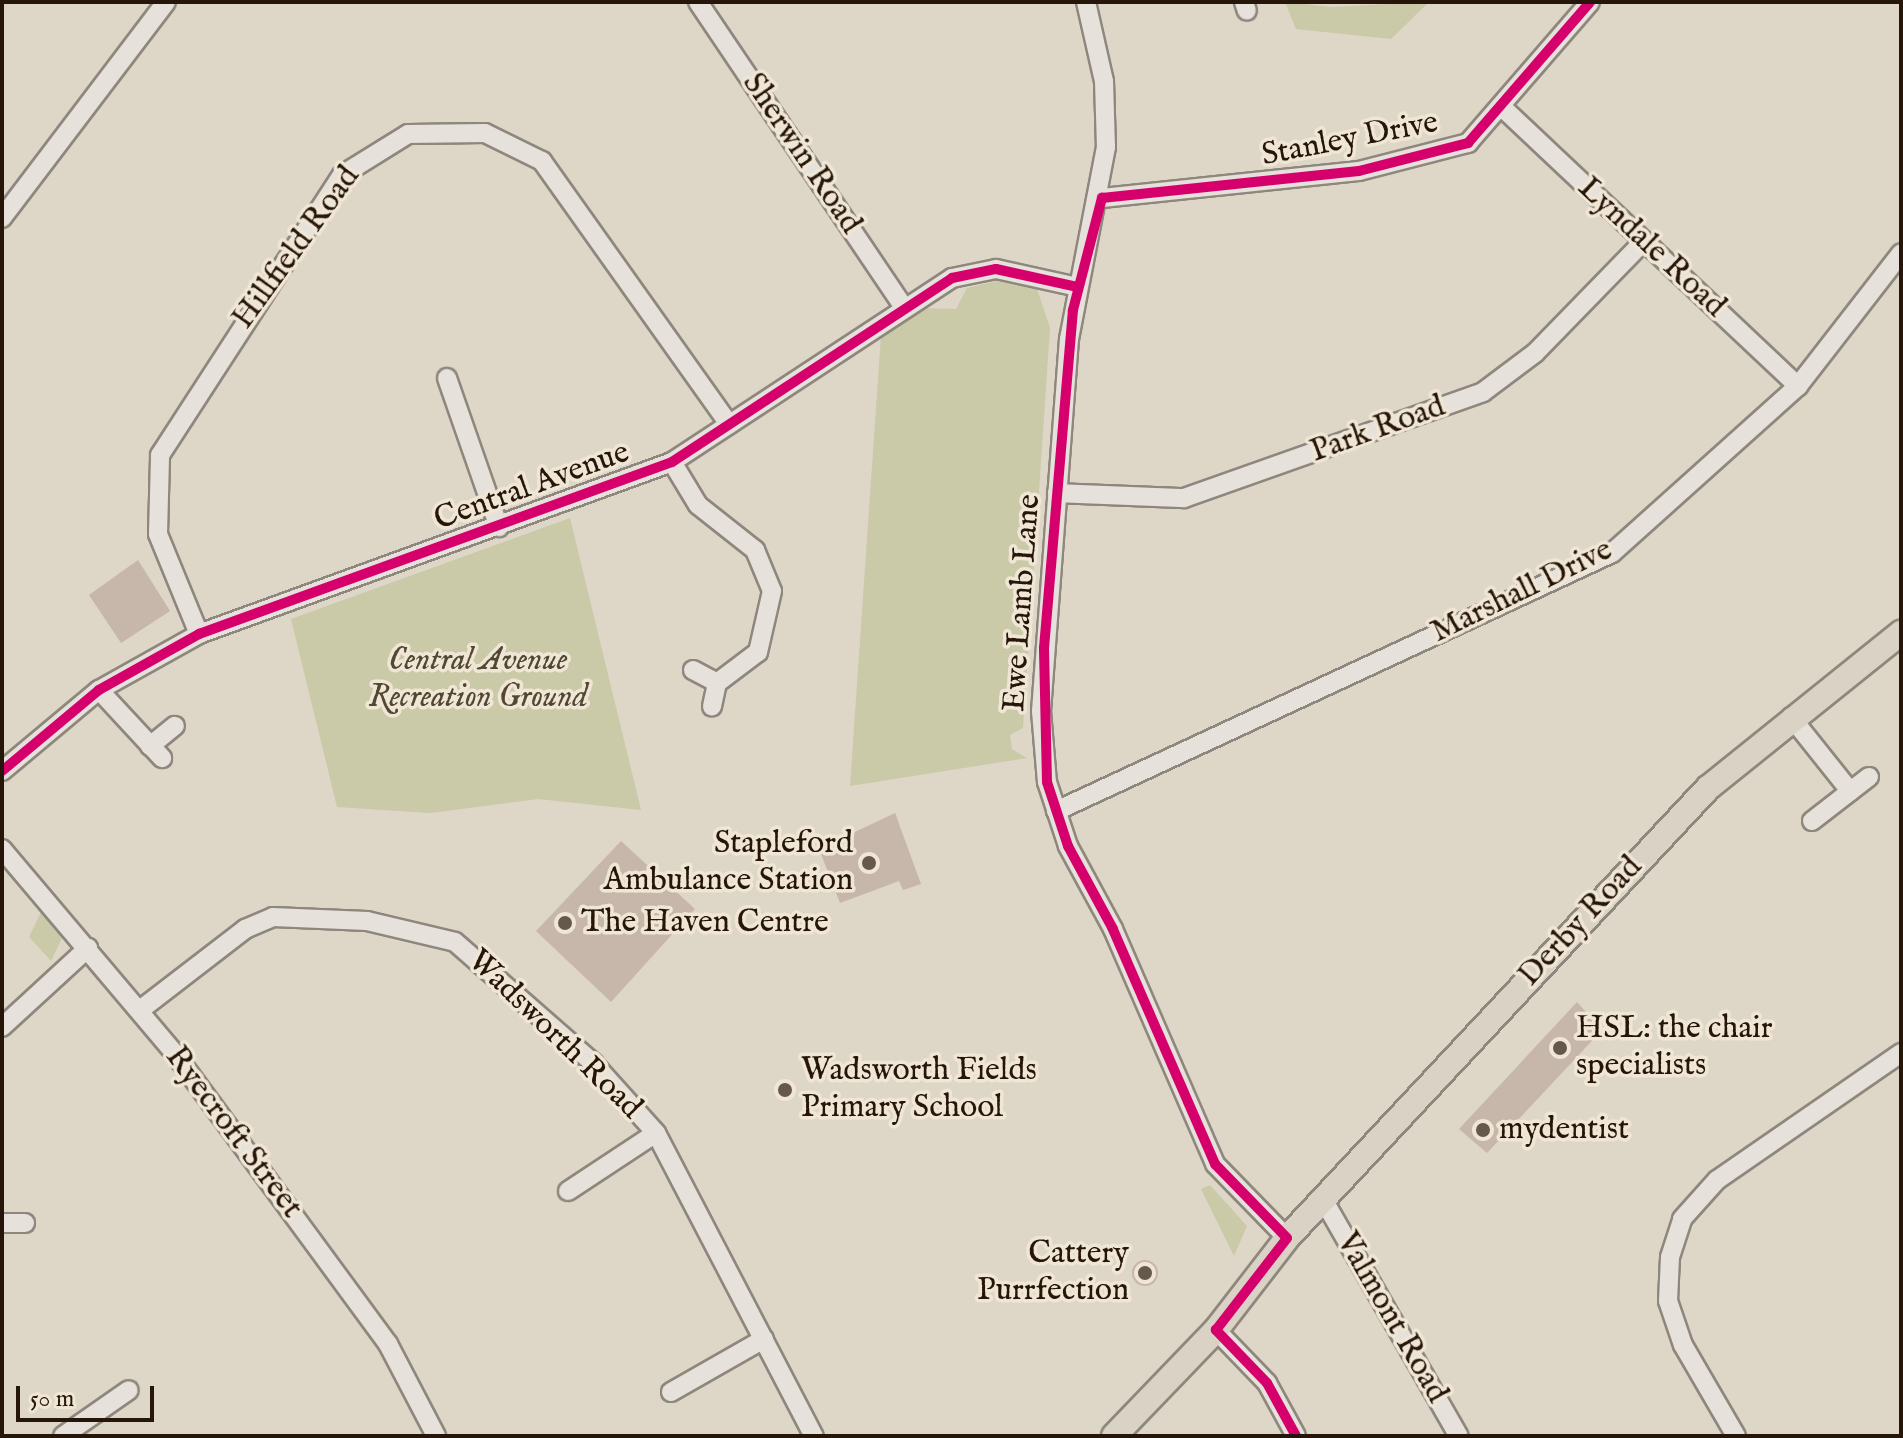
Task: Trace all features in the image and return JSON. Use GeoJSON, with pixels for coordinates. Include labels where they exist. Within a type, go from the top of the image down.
{"type":"FeatureCollection","features":[{"type":"Feature","properties":{"kind":"main road","name":"Derby Road"},"geometry":{"type":"LineString","coordinates":[[1114,1436],[1216,1330],[1287,1238],[1708,788],[1791,717],[1901,633]]}},
{"type":"Feature","properties":{"kind":"street"},"geometry":{"type":"LineString","coordinates":[[2,218],[166,2]]}},
{"type":"Feature","properties":{"kind":"street","name":"Sherwin Road"},"geometry":{"type":"LineString","coordinates":[[698,2],[903,306]]}},
{"type":"Feature","properties":{"kind":"street","name":"Ewe Lamb Lane"},"geometry":{"type":"LineString","coordinates":[[1086,2],[1107,111],[1102,198],[1078,287],[1057,493],[1041,725],[1056,811],[1215,1164],[1287,1238]]}},
{"type":"Feature","properties":{"kind":"street","name":"Stanley Drive"},"geometry":{"type":"LineString","coordinates":[[1102,198],[1359,171],[1468,143],[1504,109],[1590,2]]}},
{"type":"Feature","properties":{"kind":"street","name":"Lyndale Road"},"geometry":{"type":"LineString","coordinates":[[1504,109],[1798,386]]}},
{"type":"Feature","properties":{"kind":"street","name":"Hillfield Road"},"geometry":{"type":"LineString","coordinates":[[199,634],[158,534],[160,455],[342,175],[408,134],[485,133],[542,161],[729,424]]}},
{"type":"Feature","properties":{"kind":"street","name":"Park Road"},"geometry":{"type":"LineString","coordinates":[[1057,493],[1184,498],[1483,392],[1535,353],[1644,241]]}},
{"type":"Feature","properties":{"kind":"street","name":"Marshall Drive"},"geometry":{"type":"LineString","coordinates":[[1056,811],[1612,553],[1798,386],[1901,253]]}},
{"type":"Feature","properties":{"kind":"street","name":"Central Avenue"},"geometry":{"type":"LineString","coordinates":[[2,771],[99,690],[199,634],[672,462],[903,306],[952,278],[996,269],[1078,287]]}},
{"type":"Feature","properties":{"kind":"street"},"geometry":{"type":"LineString","coordinates":[[447,378],[499,527]]}},
{"type":"Feature","properties":{"kind":"street"},"geometry":{"type":"LineString","coordinates":[[672,462],[698,505],[739,533],[768,574],[771,608],[758,652],[717,683],[712,706]]}},
{"type":"Feature","properties":{"kind":"street"},"geometry":{"type":"LineString","coordinates":[[693,670],[717,683]]}},
{"type":"Feature","properties":{"kind":"street"},"geometry":{"type":"LineString","coordinates":[[99,690],[156,752],[175,726]]}},
{"type":"Feature","properties":{"kind":"street"},"geometry":{"type":"LineString","coordinates":[[1791,717],[1850,791]]}},
{"type":"Feature","properties":{"kind":"street"},"geometry":{"type":"LineString","coordinates":[[1812,821],[1869,777]]}},
{"type":"Feature","properties":{"kind":"street","name":"Ryecroft Street"},"geometry":{"type":"LineString","coordinates":[[2,849],[140,1010],[388,1344],[436,1436]]}},
{"type":"Feature","properties":{"kind":"street","name":"Wadsworth Road"},"geometry":{"type":"LineString","coordinates":[[140,1010],[245,929],[273,917],[367,921],[434,933],[492,971],[656,1133],[814,1436]]}},
{"type":"Feature","properties":{"kind":"street"},"geometry":{"type":"LineString","coordinates":[[2,1027],[88,948]]}},
{"type":"Feature","properties":{"kind":"street"},"geometry":{"type":"LineString","coordinates":[[1736,1436],[1683,1345],[1668,1301],[1670,1257],[1682,1219],[1717,1180],[1901,1053]]}},
{"type":"Feature","properties":{"kind":"street"},"geometry":{"type":"LineString","coordinates":[[568,1191],[656,1133]]}},
{"type":"Feature","properties":{"kind":"street","name":"Valmont Road"},"geometry":{"type":"LineString","coordinates":[[1323,1199],[1459,1436]]}},
{"type":"Feature","properties":{"kind":"street"},"geometry":{"type":"LineString","coordinates":[[2,1223],[25,1223]]}},
{"type":"Feature","properties":{"kind":"street"},"geometry":{"type":"LineString","coordinates":[[1216,1330],[1267,1383],[1296,1436]]}},
{"type":"Feature","properties":{"kind":"street"},"geometry":{"type":"LineString","coordinates":[[671,1392],[764,1339]]}},
{"type":"Feature","properties":{"kind":"street"},"geometry":{"type":"LineString","coordinates":[[63,1436],[129,1390]]}},
{"type":"Feature","properties":{"kind":"green space"},"geometry":{"type":"Polygon","coordinates":[[[1285,2],[1331,7],[1429,2],[1391,39],[1296,29],[1285,2]]]}},
{"type":"Feature","properties":{"kind":"green space"},"geometry":{"type":"Polygon","coordinates":[[[997,281],[1037,289],[1050,328],[1023,728],[1010,735],[1012,749],[1027,758],[850,786],[881,335],[921,308],[956,309],[967,288],[997,281]]]}},
{"type":"Feature","properties":{"kind":"green space","name":"Central Avenue Recreation Ground"},"geometry":{"type":"Polygon","coordinates":[[[570,518],[641,810],[538,799],[430,813],[337,807],[291,619],[570,518]]]}},
{"type":"Feature","properties":{"kind":"green space"},"geometry":{"type":"Polygon","coordinates":[[[41,912],[62,938],[51,961],[29,937],[41,912]]]}},
{"type":"Feature","properties":{"kind":"green space"},"geometry":{"type":"Polygon","coordinates":[[[1210,1185],[1247,1226],[1234,1256],[1201,1189],[1210,1185]]]}},
{"type":"Feature","properties":{"kind":"building"},"geometry":{"type":"Polygon","coordinates":[[[138,560],[170,611],[121,643],[89,595],[138,560]]]}},
{"type":"Feature","properties":{"kind":"building","name":"Stapleford Ambulance Station"},"geometry":{"type":"Polygon","coordinates":[[[895,813],[921,884],[903,890],[899,881],[840,903],[819,849],[895,813]]]}},
{"type":"Feature","properties":{"kind":"building","name":"The Haven Centre"},"geometry":{"type":"Polygon","coordinates":[[[621,841],[695,909],[611,1002],[536,931],[621,841]]]}},
{"type":"Feature","properties":{"kind":"building"},"geometry":{"type":"Polygon","coordinates":[[[1577,1002],[1602,1030],[1487,1153],[1459,1129],[1577,1002]]]}},
{"type":"Feature","properties":{"kind":"building","name":"Cattery Purrfection"},"geometry":{"type":"Polygon","coordinates":[[[1145,1260],[1154,1264],[1158,1273],[1154,1282],[1145,1286],[1136,1282],[1132,1273],[1136,1264],[1145,1260]]]}},
{"type":"Feature","properties":{"kind":"cycle path"},"geometry":{"type":"LineString","coordinates":[[1296,1436],[1267,1383],[1216,1330],[1287,1238],[1215,1164],[1113,929],[1068,846],[1047,782],[1044,648],[1073,310],[1102,198],[1359,171],[1468,143],[1590,2]]}},
{"type":"Feature","properties":{"kind":"cycle path"},"geometry":{"type":"LineString","coordinates":[[2,771],[99,690],[199,634],[672,462],[952,278],[996,269],[1078,287]]}},
{"type":"Feature","properties":{"kind":"place","name":"Stapleford Ambulance Station"},"geometry":{"type":"Point","coordinates":[869,863]}},
{"type":"Feature","properties":{"kind":"place","name":"The Haven Centre"},"geometry":{"type":"Point","coordinates":[565,923]}},
{"type":"Feature","properties":{"kind":"place","name":"HSL: the chair specialists"},"geometry":{"type":"Point","coordinates":[1560,1048]}},
{"type":"Feature","properties":{"kind":"place","name":"Wadsworth Fields Primary School"},"geometry":{"type":"Point","coordinates":[785,1090]}},
{"type":"Feature","properties":{"kind":"place","name":"mydentist"},"geometry":{"type":"Point","coordinates":[1483,1130]}},
{"type":"Feature","properties":{"kind":"place","name":"Cattery Purrfection"},"geometry":{"type":"Point","coordinates":[1145,1273]}}]}
